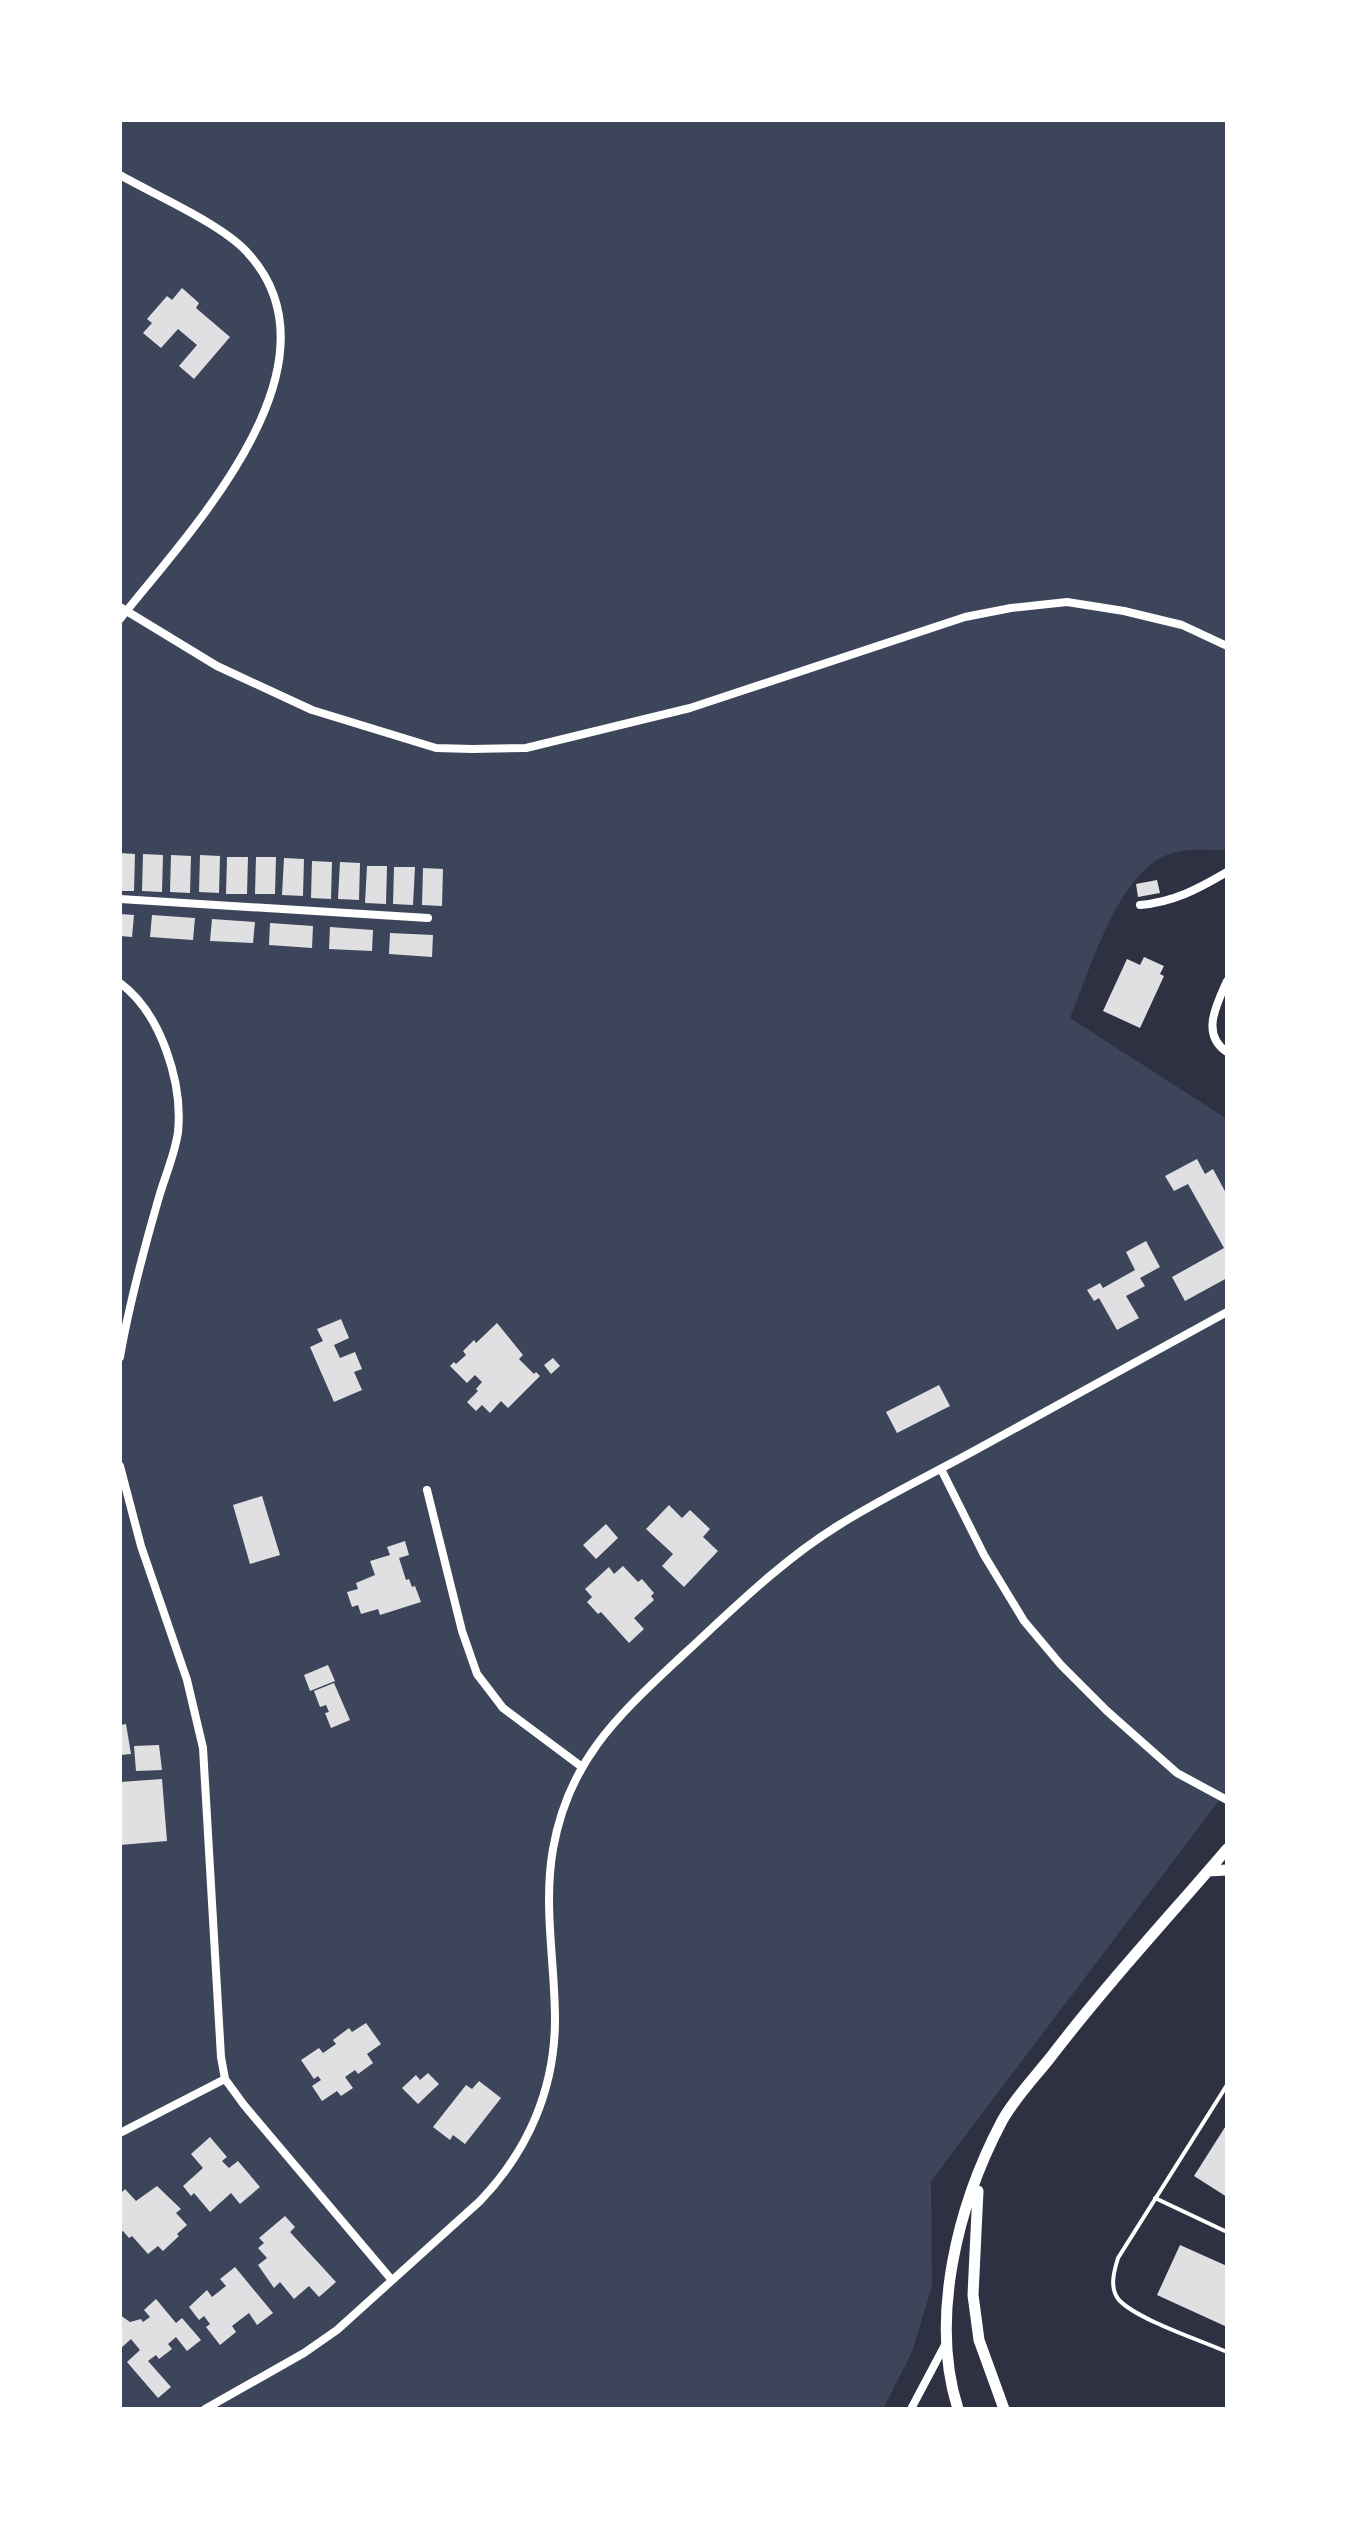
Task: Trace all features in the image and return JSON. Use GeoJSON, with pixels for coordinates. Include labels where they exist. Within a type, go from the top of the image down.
{"type":"FeatureCollection","features":[{"type":"Feature","properties":{"kind":"street"},"geometry":{"type":"LineString","coordinates":[[120,175],[220,230],[245,249],[264,274],[276,298],[283,329],[280,356],[268,396],[238,466],[194,527],[122,613],[217,666],[312,710],[436,748],[526,748],[676,711],[965,617],[1067,602],[1182,625],[1227,646]]}},
{"type":"Feature","properties":{"kind":"street"},"geometry":{"type":"LineString","coordinates":[[1140,905],[1164,903],[1183,897],[1227,872]]}},
{"type":"Feature","properties":{"kind":"street"},"geometry":{"type":"LineString","coordinates":[[120,899],[428,918]]}},
{"type":"Feature","properties":{"kind":"street"},"geometry":{"type":"LineString","coordinates":[[1227,981],[1211,1019],[1212,1033],[1227,1052]]}},
{"type":"Feature","properties":{"kind":"street"},"geometry":{"type":"LineString","coordinates":[[120,983],[138,998],[163,1045],[172,1072],[179,1113],[177,1135],[120,1357]]}},
{"type":"Feature","properties":{"kind":"street"},"geometry":{"type":"LineString","coordinates":[[205,2409],[304,2353],[337,2330],[498,2182],[530,2133],[546,2092],[553,2056],[555,2018],[548,1925],[553,1849],[568,1799],[582,1767],[603,1734],[752,1590],[837,1525],[1227,1312]]}},
{"type":"Feature","properties":{"kind":"street"},"geometry":{"type":"LineString","coordinates":[[120,1466],[141,1546],[187,1680],[203,1748],[221,2057],[225,2079],[274,2143],[391,2279]]}},
{"type":"Feature","properties":{"kind":"street"},"geometry":{"type":"LineString","coordinates":[[941,1469],[984,1555],[1024,1621],[1061,1665],[1177,1773],[1227,1800]]}},
{"type":"Feature","properties":{"kind":"street"},"geometry":{"type":"LineString","coordinates":[[427,1490],[462,1631],[477,1674],[503,1708],[582,1767]]}},
{"type":"Feature","properties":{"kind":"street"},"geometry":{"type":"LineString","coordinates":[[958,2409],[946,2342],[953,2254],[979,2174],[1003,2119],[1066,2037],[1227,1849]]}},
{"type":"Feature","properties":{"kind":"street"},"geometry":{"type":"LineString","coordinates":[[1208,1871],[1227,1870]]}},
{"type":"Feature","properties":{"kind":"street"},"geometry":{"type":"LineString","coordinates":[[120,2133],[225,2079]]}},
{"type":"Feature","properties":{"kind":"street"},"geometry":{"type":"LineString","coordinates":[[979,2174],[973,2295],[979,2340],[1004,2409]]}},
{"type":"Feature","properties":{"kind":"street"},"geometry":{"type":"LineString","coordinates":[[911,2409],[946,2342]]}},
{"type":"Feature","properties":{"kind":"lane"},"geometry":{"type":"LineString","coordinates":[[1227,2085],[1118,2258],[1113,2273],[1118,2299],[1146,2317],[1227,2352]]}},
{"type":"Feature","properties":{"kind":"lane"},"geometry":{"type":"LineString","coordinates":[[1155,2198],[1227,2232]]}},
{"type":"Feature","properties":{"kind":"shaded area"},"geometry":{"type":"Polygon","coordinates":[[[120,120],[1227,120],[1227,850],[1176,852],[1160,858],[1144,871],[1129,888],[1105,930],[1070,1018],[1227,1119],[1227,1790],[931,2181],[932,2286],[912,2352],[883,2409],[120,2409],[120,120]]]}},
{"type":"Feature","properties":{"kind":"building"},"geometry":{"type":"Polygon","coordinates":[[[182,288],[199,303],[196,308],[230,337],[194,379],[179,366],[197,345],[178,329],[161,348],[143,333],[152,323],[147,319],[167,296],[172,300],[182,288]]]}},
{"type":"Feature","properties":{"kind":"building"},"geometry":{"type":"Polygon","coordinates":[[[120,853],[135,854],[134,891],[120,891],[120,853]]]}},
{"type":"Feature","properties":{"kind":"building"},"geometry":{"type":"Polygon","coordinates":[[[143,854],[163,855],[162,892],[142,891],[143,854]]]}},
{"type":"Feature","properties":{"kind":"building"},"geometry":{"type":"Polygon","coordinates":[[[171,855],[191,856],[190,893],[170,892],[171,855]]]}},
{"type":"Feature","properties":{"kind":"building"},"geometry":{"type":"Polygon","coordinates":[[[200,855],[220,856],[219,893],[199,892],[200,855]]]}},
{"type":"Feature","properties":{"kind":"building"},"geometry":{"type":"Polygon","coordinates":[[[227,857],[248,857],[247,894],[226,894],[227,857]]]}},
{"type":"Feature","properties":{"kind":"building"},"geometry":{"type":"Polygon","coordinates":[[[256,857],[276,857],[275,894],[255,894],[256,857]]]}},
{"type":"Feature","properties":{"kind":"building"},"geometry":{"type":"Polygon","coordinates":[[[284,858],[304,859],[303,896],[282,895],[284,858]]]}},
{"type":"Feature","properties":{"kind":"building"},"geometry":{"type":"Polygon","coordinates":[[[312,861],[332,862],[331,899],[311,898],[312,861]]]}},
{"type":"Feature","properties":{"kind":"building"},"geometry":{"type":"Polygon","coordinates":[[[340,862],[360,863],[359,900],[338,899],[340,862]]]}},
{"type":"Feature","properties":{"kind":"building"},"geometry":{"type":"Polygon","coordinates":[[[367,866],[387,866],[386,904],[365,903],[367,866]]]}},
{"type":"Feature","properties":{"kind":"building"},"geometry":{"type":"Polygon","coordinates":[[[394,867],[415,867],[413,905],[393,904],[394,867]]]}},
{"type":"Feature","properties":{"kind":"building"},"geometry":{"type":"Polygon","coordinates":[[[423,868],[443,869],[442,906],[422,905],[423,868]]]}},
{"type":"Feature","properties":{"kind":"building"},"geometry":{"type":"Polygon","coordinates":[[[1157,880],[1160,893],[1138,897],[1136,884],[1157,880]]]}},
{"type":"Feature","properties":{"kind":"building"},"geometry":{"type":"Polygon","coordinates":[[[120,914],[134,915],[132,937],[120,936],[120,914]]]}},
{"type":"Feature","properties":{"kind":"building"},"geometry":{"type":"Polygon","coordinates":[[[152,915],[195,918],[193,940],[150,937],[152,915]]]}},
{"type":"Feature","properties":{"kind":"building"},"geometry":{"type":"Polygon","coordinates":[[[212,919],[255,922],[253,943],[210,941],[212,919]]]}},
{"type":"Feature","properties":{"kind":"building"},"geometry":{"type":"Polygon","coordinates":[[[270,923],[313,926],[312,948],[269,945],[270,923]]]}},
{"type":"Feature","properties":{"kind":"building"},"geometry":{"type":"Polygon","coordinates":[[[330,927],[373,930],[372,951],[329,949],[330,927]]]}},
{"type":"Feature","properties":{"kind":"building"},"geometry":{"type":"Polygon","coordinates":[[[390,933],[433,935],[432,957],[389,954],[390,933]]]}},
{"type":"Feature","properties":{"kind":"building"},"geometry":{"type":"Polygon","coordinates":[[[1144,957],[1164,966],[1160,974],[1164,976],[1140,1028],[1103,1011],[1127,959],[1140,965],[1144,957]]]}},
{"type":"Feature","properties":{"kind":"building"},"geometry":{"type":"Polygon","coordinates":[[[1197,1159],[1205,1174],[1213,1169],[1227,1195],[1227,1278],[1185,1301],[1172,1277],[1224,1248],[1188,1184],[1174,1191],[1165,1176],[1197,1159]]]}},
{"type":"Feature","properties":{"kind":"building"},"geometry":{"type":"Polygon","coordinates":[[[1146,1241],[1160,1267],[1140,1278],[1145,1286],[1126,1296],[1139,1318],[1117,1330],[1099,1298],[1094,1301],[1087,1290],[1100,1283],[1103,1288],[1135,1270],[1126,1252],[1146,1241]]]}},
{"type":"Feature","properties":{"kind":"building"},"geometry":{"type":"Polygon","coordinates":[[[341,1319],[349,1338],[334,1345],[340,1358],[355,1352],[362,1369],[354,1372],[362,1390],[334,1402],[310,1347],[323,1341],[317,1329],[341,1319]]]}},
{"type":"Feature","properties":{"kind":"building"},"geometry":{"type":"Polygon","coordinates":[[[497,1323],[523,1355],[519,1359],[540,1376],[508,1408],[501,1401],[490,1413],[482,1405],[476,1411],[467,1402],[482,1382],[475,1375],[467,1383],[450,1366],[466,1355],[463,1351],[474,1340],[476,1343],[497,1323]]]}},
{"type":"Feature","properties":{"kind":"building"},"geometry":{"type":"Polygon","coordinates":[[[553,1358],[560,1366],[551,1374],[544,1365],[553,1358]]]}},
{"type":"Feature","properties":{"kind":"building"},"geometry":{"type":"Polygon","coordinates":[[[939,1385],[950,1406],[897,1433],[886,1412],[939,1385]]]}},
{"type":"Feature","properties":{"kind":"building"},"geometry":{"type":"Polygon","coordinates":[[[262,1496],[280,1555],[250,1564],[233,1505],[262,1496]]]}},
{"type":"Feature","properties":{"kind":"building"},"geometry":{"type":"Polygon","coordinates":[[[669,1505],[682,1518],[690,1510],[710,1529],[703,1537],[718,1551],[684,1587],[662,1566],[673,1554],[646,1529],[669,1505]]]}},
{"type":"Feature","properties":{"kind":"building"},"geometry":{"type":"Polygon","coordinates":[[[606,1524],[618,1538],[596,1559],[583,1545],[606,1524]]]}},
{"type":"Feature","properties":{"kind":"building"},"geometry":{"type":"Polygon","coordinates":[[[405,1541],[409,1555],[399,1558],[406,1580],[409,1579],[412,1587],[415,1586],[421,1602],[380,1615],[378,1609],[361,1614],[358,1605],[352,1607],[347,1592],[358,1589],[356,1583],[375,1575],[370,1561],[390,1555],[387,1547],[405,1541]]]}},
{"type":"Feature","properties":{"kind":"building"},"geometry":{"type":"Polygon","coordinates":[[[623,1566],[638,1582],[642,1579],[654,1593],[651,1596],[654,1600],[634,1618],[644,1629],[629,1643],[601,1612],[598,1614],[587,1602],[592,1597],[585,1589],[609,1567],[614,1574],[623,1566]]]}},
{"type":"Feature","properties":{"kind":"building"},"geometry":{"type":"Polygon","coordinates":[[[328,1665],[335,1681],[310,1691],[304,1675],[328,1665]]]}},
{"type":"Feature","properties":{"kind":"building"},"geometry":{"type":"Polygon","coordinates":[[[334,1683],[350,1720],[331,1728],[325,1713],[329,1712],[326,1705],[320,1707],[314,1691],[334,1683]]]}},
{"type":"Feature","properties":{"kind":"building"},"geometry":{"type":"Polygon","coordinates":[[[126,1724],[131,1754],[120,1755],[120,1725],[126,1724]]]}},
{"type":"Feature","properties":{"kind":"building"},"geometry":{"type":"Polygon","coordinates":[[[159,1745],[162,1770],[136,1771],[134,1746],[159,1745]]]}},
{"type":"Feature","properties":{"kind":"building"},"geometry":{"type":"Polygon","coordinates":[[[162,1779],[167,1841],[120,1845],[120,1782],[162,1779]]]}},
{"type":"Feature","properties":{"kind":"building"},"geometry":{"type":"Polygon","coordinates":[[[366,2023],[381,2044],[367,2054],[373,2063],[358,2074],[355,2070],[345,2077],[353,2088],[341,2096],[337,2091],[322,2101],[312,2086],[321,2080],[318,2076],[314,2079],[301,2060],[319,2048],[323,2053],[336,2044],[333,2040],[349,2028],[352,2032],[366,2023]]]}},
{"type":"Feature","properties":{"kind":"building"},"geometry":{"type":"Polygon","coordinates":[[[428,2073],[439,2084],[418,2104],[402,2088],[416,2075],[420,2080],[428,2073]]]}},
{"type":"Feature","properties":{"kind":"building"},"geometry":{"type":"Polygon","coordinates":[[[479,2081],[501,2098],[465,2144],[453,2135],[450,2140],[433,2127],[466,2085],[472,2089],[479,2081]]]}},
{"type":"Feature","properties":{"kind":"building"},"geometry":{"type":"Polygon","coordinates":[[[1227,2124],[1227,2197],[1194,2176],[1227,2124]]]}},
{"type":"Feature","properties":{"kind":"building"},"geometry":{"type":"Polygon","coordinates":[[[210,2137],[227,2157],[222,2161],[229,2168],[238,2161],[260,2187],[240,2204],[231,2193],[210,2212],[194,2193],[191,2196],[183,2186],[203,2168],[191,2154],[210,2137]]]}},
{"type":"Feature","properties":{"kind":"building"},"geometry":{"type":"Polygon","coordinates":[[[157,2186],[181,2209],[176,2213],[187,2225],[163,2251],[158,2246],[148,2254],[132,2236],[129,2238],[123,2231],[120,2233],[120,2194],[125,2189],[136,2201],[157,2186]]]}},
{"type":"Feature","properties":{"kind":"building"},"geometry":{"type":"Polygon","coordinates":[[[285,2216],[295,2227],[290,2232],[336,2282],[319,2297],[309,2286],[294,2299],[280,2282],[274,2288],[258,2265],[267,2258],[258,2248],[264,2243],[259,2238],[285,2216]]]}},
{"type":"Feature","properties":{"kind":"building"},"geometry":{"type":"Polygon","coordinates":[[[1180,2245],[1227,2266],[1227,2327],[1157,2295],[1180,2245]]]}},
{"type":"Feature","properties":{"kind":"building"},"geometry":{"type":"Polygon","coordinates":[[[235,2267],[273,2313],[257,2325],[249,2313],[232,2326],[236,2332],[220,2345],[206,2327],[210,2324],[204,2316],[199,2320],[189,2307],[207,2290],[212,2297],[226,2286],[220,2279],[235,2267]]]}},
{"type":"Feature","properties":{"kind":"building"},"geometry":{"type":"Polygon","coordinates":[[[156,2299],[176,2323],[182,2318],[201,2340],[187,2351],[176,2337],[168,2344],[172,2349],[159,2359],[156,2355],[148,2361],[171,2387],[158,2398],[127,2362],[140,2350],[131,2339],[120,2349],[120,2315],[130,2322],[141,2319],[143,2322],[150,2317],[144,2310],[156,2299]]]}}]}
